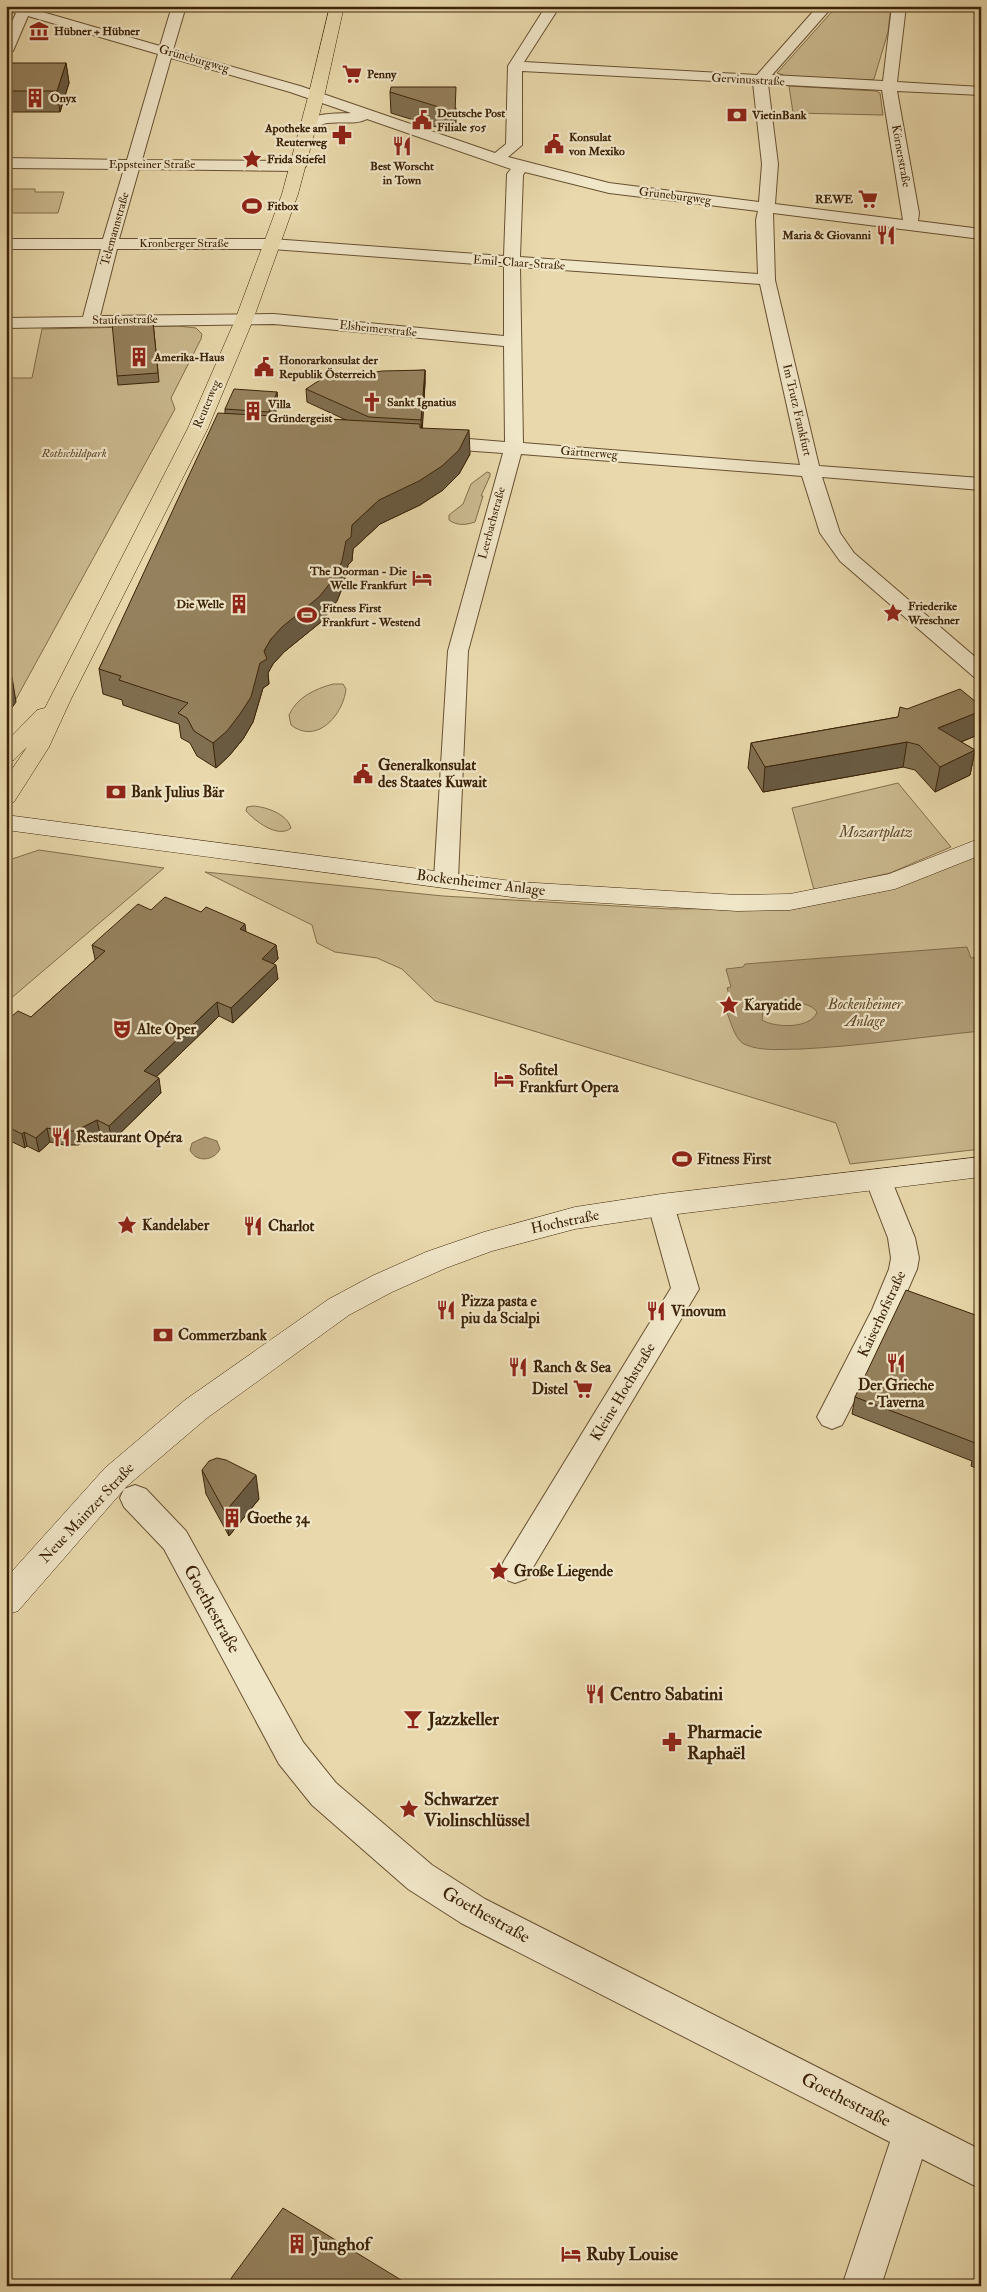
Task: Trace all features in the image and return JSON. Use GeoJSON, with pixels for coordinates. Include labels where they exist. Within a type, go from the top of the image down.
{"type":"FeatureCollection","features":[{"type":"Feature","properties":{"kind":"main road","name":"Reuterweg"},"geometry":{"type":"LineString","coordinates":[[6,797],[38,747],[60,699],[207,429],[298,166],[337,6]]}},
{"type":"Feature","properties":{"kind":"main road","name":"Reuterweg"},"geometry":{"type":"LineString","coordinates":[[6,755],[60,699]]}},
{"type":"Feature","properties":{"kind":"main road","name":"Bockenheimer Anlage"},"geometry":{"type":"LineString","coordinates":[[6,822],[519,890],[737,903],[790,902],[895,881],[981,846]]}},
{"type":"Feature","properties":{"kind":"main road","name":"Hochstraße"},"geometry":{"type":"LineString","coordinates":[[196,1410],[290,1340],[339,1307],[382,1284],[436,1260],[537,1227],[575,1218],[660,1205],[981,1167]]}},
{"type":"Feature","properties":{"kind":"main road","name":"Neue Mainzer Straße"},"geometry":{"type":"LineString","coordinates":[[6,1601],[116,1477],[196,1410]]}},
{"type":"Feature","properties":{"kind":"street","name":"Grüneburgweg"},"geometry":{"type":"LineString","coordinates":[[7,6],[24,9],[167,51],[316,97],[520,166],[609,188],[980,236]]}},
{"type":"Feature","properties":{"kind":"street","name":"Telemannstraße"},"geometry":{"type":"LineString","coordinates":[[90,321],[110,244],[179,6]]}},
{"type":"Feature","properties":{"kind":"street"},"geometry":{"type":"LineString","coordinates":[[497,159],[514,145],[515,66],[554,6]]}},
{"type":"Feature","properties":{"kind":"street"},"geometry":{"type":"LineString","coordinates":[[760,80],[826,6]]}},
{"type":"Feature","properties":{"kind":"street","name":"Körnerstraße"},"geometry":{"type":"LineString","coordinates":[[899,6],[888,87],[911,213],[910,226]]}},
{"type":"Feature","properties":{"kind":"street"},"geometry":{"type":"LineString","coordinates":[[6,51],[9,37],[24,9]]}},
{"type":"Feature","properties":{"kind":"street","name":"Gervinusstraße"},"geometry":{"type":"LineString","coordinates":[[515,66],[981,91]]}},
{"type":"Feature","properties":{"kind":"street","name":"Im Trutz Frankfurt"},"geometry":{"type":"LineString","coordinates":[[760,80],[770,164],[764,220],[767,280],[811,470],[830,533],[847,557],[981,673]]}},
{"type":"Feature","properties":{"kind":"street","name":"Grüneburgweg"},"geometry":{"type":"LineString","coordinates":[[309,125],[325,119],[343,116],[379,118]]}},
{"type":"Feature","properties":{"kind":"street","name":"Eppsteiner Straße"},"geometry":{"type":"LineString","coordinates":[[6,163],[298,166]]}},
{"type":"Feature","properties":{"kind":"street","name":"Leerbachstraße"},"geometry":{"type":"LineString","coordinates":[[446,879],[458,651],[514,447],[512,263],[515,174],[520,166]]}},
{"type":"Feature","properties":{"kind":"street","name":"Kronberger Straße"},"geometry":{"type":"LineString","coordinates":[[6,244],[272,244]]}},
{"type":"Feature","properties":{"kind":"street","name":"Emil-Claar-Straße"},"geometry":{"type":"LineString","coordinates":[[272,244],[512,263],[767,280]]}},
{"type":"Feature","properties":{"kind":"street","name":"Elsheimerstraße"},"geometry":{"type":"LineString","coordinates":[[244,320],[274,319],[512,342]]}},
{"type":"Feature","properties":{"kind":"street","name":"Staufenstraße"},"geometry":{"type":"LineString","coordinates":[[6,323],[244,320]]}},
{"type":"Feature","properties":{"kind":"street","name":"Gärtnerweg"},"geometry":{"type":"LineString","coordinates":[[412,440],[981,484]]}},
{"type":"Feature","properties":{"kind":"street","name":"Kaiserhofstraße"},"geometry":{"type":"LineString","coordinates":[[832,1417],[881,1319],[903,1271],[906,1260],[902,1241],[878,1179]]}},
{"type":"Feature","properties":{"kind":"street","name":"Kleine Hochstraße"},"geometry":{"type":"LineString","coordinates":[[515,1570],[685,1289],[660,1205]]}},
{"type":"Feature","properties":{"kind":"street","name":"Goethestraße"},"geometry":{"type":"LineString","coordinates":[[135,1498],[174,1540],[291,1753],[324,1794],[420,1876],[473,1911],[912,2133],[981,2170]]}},
{"type":"Feature","properties":{"kind":"street"},"geometry":{"type":"LineString","coordinates":[[861,2286],[912,2133]]}},
{"type":"Feature","properties":{"kind":"green space"},"geometry":{"type":"Polygon","coordinates":[[[837,6],[891,6],[888,32],[874,79],[786,76],[777,73],[837,6]]]}},
{"type":"Feature","properties":{"kind":"green space"},"geometry":{"type":"Polygon","coordinates":[[[789,86],[876,91],[880,93],[883,115],[793,113],[789,86]]]}},
{"type":"Feature","properties":{"kind":"green space"},"geometry":{"type":"Polygon","coordinates":[[[10,189],[35,189],[35,192],[64,192],[58,213],[6,213],[6,199],[10,189]]]}},
{"type":"Feature","properties":{"kind":"green space","name":"Rothschildpark"},"geometry":{"type":"Polygon","coordinates":[[[178,326],[196,328],[202,334],[171,398],[175,409],[15,701],[6,699],[6,378],[32,378],[42,329],[178,326]]]}},
{"type":"Feature","properties":{"kind":"green space"},"geometry":{"type":"Polygon","coordinates":[[[487,472],[490,473],[490,476],[481,496],[483,496],[475,522],[462,524],[449,520],[449,515],[463,504],[471,484],[487,472]]]}},
{"type":"Feature","properties":{"kind":"green space"},"geometry":{"type":"Polygon","coordinates":[[[333,684],[343,684],[346,689],[340,708],[327,724],[319,729],[310,731],[301,730],[291,725],[289,715],[297,703],[313,691],[333,684]]]}},
{"type":"Feature","properties":{"kind":"green space","name":"Mozartplatz"},"geometry":{"type":"Polygon","coordinates":[[[898,783],[951,847],[890,873],[814,890],[792,808],[898,783]]]}},
{"type":"Feature","properties":{"kind":"green space"},"geometry":{"type":"Polygon","coordinates":[[[253,806],[276,812],[289,823],[291,828],[286,831],[280,831],[267,827],[246,811],[247,807],[253,806]]]}},
{"type":"Feature","properties":{"kind":"green space"},"geometry":{"type":"Polygon","coordinates":[[[39,850],[164,868],[9,1000],[6,998],[6,861],[39,850]]]}},
{"type":"Feature","properties":{"kind":"green space","name":"Bockenheimer Anlage"},"geometry":{"type":"Polygon","coordinates":[[[981,852],[981,1149],[850,1164],[836,1123],[435,1001],[402,969],[377,958],[335,952],[317,943],[312,925],[205,872],[443,896],[669,909],[795,908],[981,852]]]}},
{"type":"Feature","properties":{"kind":"shaded area"},"geometry":{"type":"Polygon","coordinates":[[[967,947],[971,958],[981,957],[981,1031],[824,1048],[772,1050],[750,1047],[738,1038],[725,1008],[731,1007],[732,1004],[727,988],[731,987],[726,969],[743,967],[745,964],[967,947]],[[793,1003],[774,1004],[763,1009],[762,1020],[775,1025],[800,1024],[808,1022],[817,1012],[808,1005],[793,1003]]]}},
{"type":"Feature","properties":{"kind":"shaded area"},"geometry":{"type":"Polygon","coordinates":[[[205,1137],[217,1141],[220,1149],[214,1156],[201,1159],[196,1157],[190,1150],[192,1143],[205,1137]]]}},
{"type":"Feature","properties":{"kind":"building"},"geometry":{"type":"Polygon","coordinates":[[[11,63],[66,63],[57,91],[6,91],[6,77],[11,63]]]}},
{"type":"Feature","properties":{"kind":"building"},"geometry":{"type":"Polygon","coordinates":[[[391,87],[456,87],[455,112],[390,92],[391,87]]]}},
{"type":"Feature","properties":{"kind":"building"},"geometry":{"type":"Polygon","coordinates":[[[153,322],[158,373],[117,376],[112,323],[153,322]]]}},
{"type":"Feature","properties":{"kind":"building","name":"Sankt Ignatius"},"geometry":{"type":"Polygon","coordinates":[[[425,370],[421,420],[369,417],[306,389],[334,371],[365,374],[382,371],[425,370]]]}},
{"type":"Feature","properties":{"kind":"building"},"geometry":{"type":"Polygon","coordinates":[[[234,389],[277,392],[269,412],[225,409],[234,389]]]}},
{"type":"Feature","properties":{"kind":"building","name":"Die Welle"},"geometry":{"type":"Polygon","coordinates":[[[218,413],[420,424],[420,428],[469,430],[459,450],[442,466],[419,481],[379,500],[352,525],[351,537],[346,541],[342,561],[336,576],[319,597],[282,627],[271,639],[264,651],[267,659],[260,663],[251,697],[227,731],[213,743],[194,731],[187,718],[178,713],[188,703],[119,680],[121,676],[99,669],[218,413]]]}},
{"type":"Feature","properties":{"kind":"building"},"geometry":{"type":"Polygon","coordinates":[[[6,676],[12,677],[6,685],[6,676]]]}},
{"type":"Feature","properties":{"kind":"building"},"geometry":{"type":"Polygon","coordinates":[[[960,689],[981,706],[981,711],[938,728],[975,750],[940,767],[919,745],[907,742],[765,767],[751,743],[898,717],[900,707],[907,709],[960,689]]]}},
{"type":"Feature","properties":{"kind":"building","name":"Alte Oper"},"geometry":{"type":"Polygon","coordinates":[[[165,897],[201,912],[206,907],[245,924],[240,929],[276,945],[262,959],[276,965],[231,1008],[217,1002],[144,1071],[159,1078],[109,1126],[97,1120],[75,1131],[47,1128],[36,1138],[6,1126],[6,1021],[18,1011],[31,1017],[105,951],[92,945],[138,904],[151,910],[165,897]]]}},
{"type":"Feature","properties":{"kind":"building"},"geometry":{"type":"Polygon","coordinates":[[[906,1290],[981,1317],[981,1450],[976,1448],[978,1444],[855,1397],[906,1290]]]}},
{"type":"Feature","properties":{"kind":"building"},"geometry":{"type":"Polygon","coordinates":[[[217,1458],[226,1460],[256,1475],[225,1512],[202,1470],[209,1461],[217,1458]]]}},
{"type":"Feature","properties":{"kind":"building","name":"Junghof"},"geometry":{"type":"Polygon","coordinates":[[[283,2208],[411,2286],[228,2286],[232,2277],[283,2208]]]}},
{"type":"Feature","properties":{"kind":"place","name":"Hübner + Hübner"},"geometry":{"type":"Point","coordinates":[39,31]}},
{"type":"Feature","properties":{"kind":"place","name":"Penny"},"geometry":{"type":"Point","coordinates":[352,74]}},
{"type":"Feature","properties":{"kind":"place","name":"Onyx"},"geometry":{"type":"Point","coordinates":[35,98]}},
{"type":"Feature","properties":{"kind":"place","name":"VietinBank"},"geometry":{"type":"Point","coordinates":[737,115]}},
{"type":"Feature","properties":{"kind":"place","name":"Deutsche Post Filiale 505"},"geometry":{"type":"Point","coordinates":[422,120]}},
{"type":"Feature","properties":{"kind":"place","name":"Apotheke am Reuterweg"},"geometry":{"type":"Point","coordinates":[342,135]}},
{"type":"Feature","properties":{"kind":"place","name":"Konsulat von Mexiko"},"geometry":{"type":"Point","coordinates":[554,144]}},
{"type":"Feature","properties":{"kind":"place","name":"Best Worscht in Town"},"geometry":{"type":"Point","coordinates":[402,146]}},
{"type":"Feature","properties":{"kind":"place","name":"Frida Stiefel"},"geometry":{"type":"Point","coordinates":[252,159]}},
{"type":"Feature","properties":{"kind":"place","name":"REWE"},"geometry":{"type":"Point","coordinates":[868,199]}},
{"type":"Feature","properties":{"kind":"place","name":"Fitbox"},"geometry":{"type":"Point","coordinates":[252,206]}},
{"type":"Feature","properties":{"kind":"place","name":"Maria & Giovanni"},"geometry":{"type":"Point","coordinates":[886,235]}},
{"type":"Feature","properties":{"kind":"place","name":"Amerika-Haus"},"geometry":{"type":"Point","coordinates":[139,357]}},
{"type":"Feature","properties":{"kind":"place","name":"Honorarkonsulat der Republik Österreich"},"geometry":{"type":"Point","coordinates":[264,367]}},
{"type":"Feature","properties":{"kind":"place","name":"Sankt Ignatius"},"geometry":{"type":"Point","coordinates":[372,402]}},
{"type":"Feature","properties":{"kind":"place","name":"Villa Gründergeist"},"geometry":{"type":"Point","coordinates":[253,411]}},
{"type":"Feature","properties":{"kind":"place","name":"The Doorman - Die Welle Frankfurt"},"geometry":{"type":"Point","coordinates":[422,578]}},
{"type":"Feature","properties":{"kind":"place","name":"Die Welle"},"geometry":{"type":"Point","coordinates":[239,604]}},
{"type":"Feature","properties":{"kind":"place","name":"Friederike Wreschner"},"geometry":{"type":"Point","coordinates":[893,613]}},
{"type":"Feature","properties":{"kind":"place","name":"Fitness First Frankfurt - Westend"},"geometry":{"type":"Point","coordinates":[307,615]}},
{"type":"Feature","properties":{"kind":"place","name":"Generalkonsulat des Staates Kuwait"},"geometry":{"type":"Point","coordinates":[363,774]}},
{"type":"Feature","properties":{"kind":"place","name":"Bank Julius Bär"},"geometry":{"type":"Point","coordinates":[116,792]}},
{"type":"Feature","properties":{"kind":"place","name":"Karyatide"},"geometry":{"type":"Point","coordinates":[729,1005]}},
{"type":"Feature","properties":{"kind":"place","name":"Alte Oper"},"geometry":{"type":"Point","coordinates":[122,1029]}},
{"type":"Feature","properties":{"kind":"place","name":"Sofitel Frankfurt Opera"},"geometry":{"type":"Point","coordinates":[504,1079]}},
{"type":"Feature","properties":{"kind":"place","name":"Restaurant Opéra"},"geometry":{"type":"Point","coordinates":[61,1137]}},
{"type":"Feature","properties":{"kind":"place","name":"Fitness First"},"geometry":{"type":"Point","coordinates":[682,1159]}},
{"type":"Feature","properties":{"kind":"place","name":"Kandelaber"},"geometry":{"type":"Point","coordinates":[127,1225]}},
{"type":"Feature","properties":{"kind":"place","name":"Charlot"},"geometry":{"type":"Point","coordinates":[253,1226]}},
{"type":"Feature","properties":{"kind":"place","name":"Pizza pasta e piu da Scialpi"},"geometry":{"type":"Point","coordinates":[446,1310]}},
{"type":"Feature","properties":{"kind":"place","name":"Vinovum"},"geometry":{"type":"Point","coordinates":[656,1311]}},
{"type":"Feature","properties":{"kind":"place","name":"Commerzbank"},"geometry":{"type":"Point","coordinates":[163,1335]}},
{"type":"Feature","properties":{"kind":"place","name":"Der Grieche - Taverna"},"geometry":{"type":"Point","coordinates":[896,1363]}},
{"type":"Feature","properties":{"kind":"place","name":"Ranch & Sea"},"geometry":{"type":"Point","coordinates":[518,1367]}},
{"type":"Feature","properties":{"kind":"place","name":"Distel"},"geometry":{"type":"Point","coordinates":[583,1389]}},
{"type":"Feature","properties":{"kind":"place","name":"Goethe 34"},"geometry":{"type":"Point","coordinates":[232,1518]}},
{"type":"Feature","properties":{"kind":"place","name":"Große Liegende"},"geometry":{"type":"Point","coordinates":[499,1571]}},
{"type":"Feature","properties":{"kind":"place","name":"Centro Sabatini"},"geometry":{"type":"Point","coordinates":[595,1694]}},
{"type":"Feature","properties":{"kind":"place","name":"Jazzkeller"},"geometry":{"type":"Point","coordinates":[413,1719]}},
{"type":"Feature","properties":{"kind":"place","name":"Pharmacie Raphaël"},"geometry":{"type":"Point","coordinates":[672,1742]}},
{"type":"Feature","properties":{"kind":"place","name":"Schwarzer Violinschlüssel"},"geometry":{"type":"Point","coordinates":[409,1809]}},
{"type":"Feature","properties":{"kind":"place","name":"Junghof"},"geometry":{"type":"Point","coordinates":[297,2244]}},
{"type":"Feature","properties":{"kind":"place","name":"Ruby Louise"},"geometry":{"type":"Point","coordinates":[571,2254]}}]}
